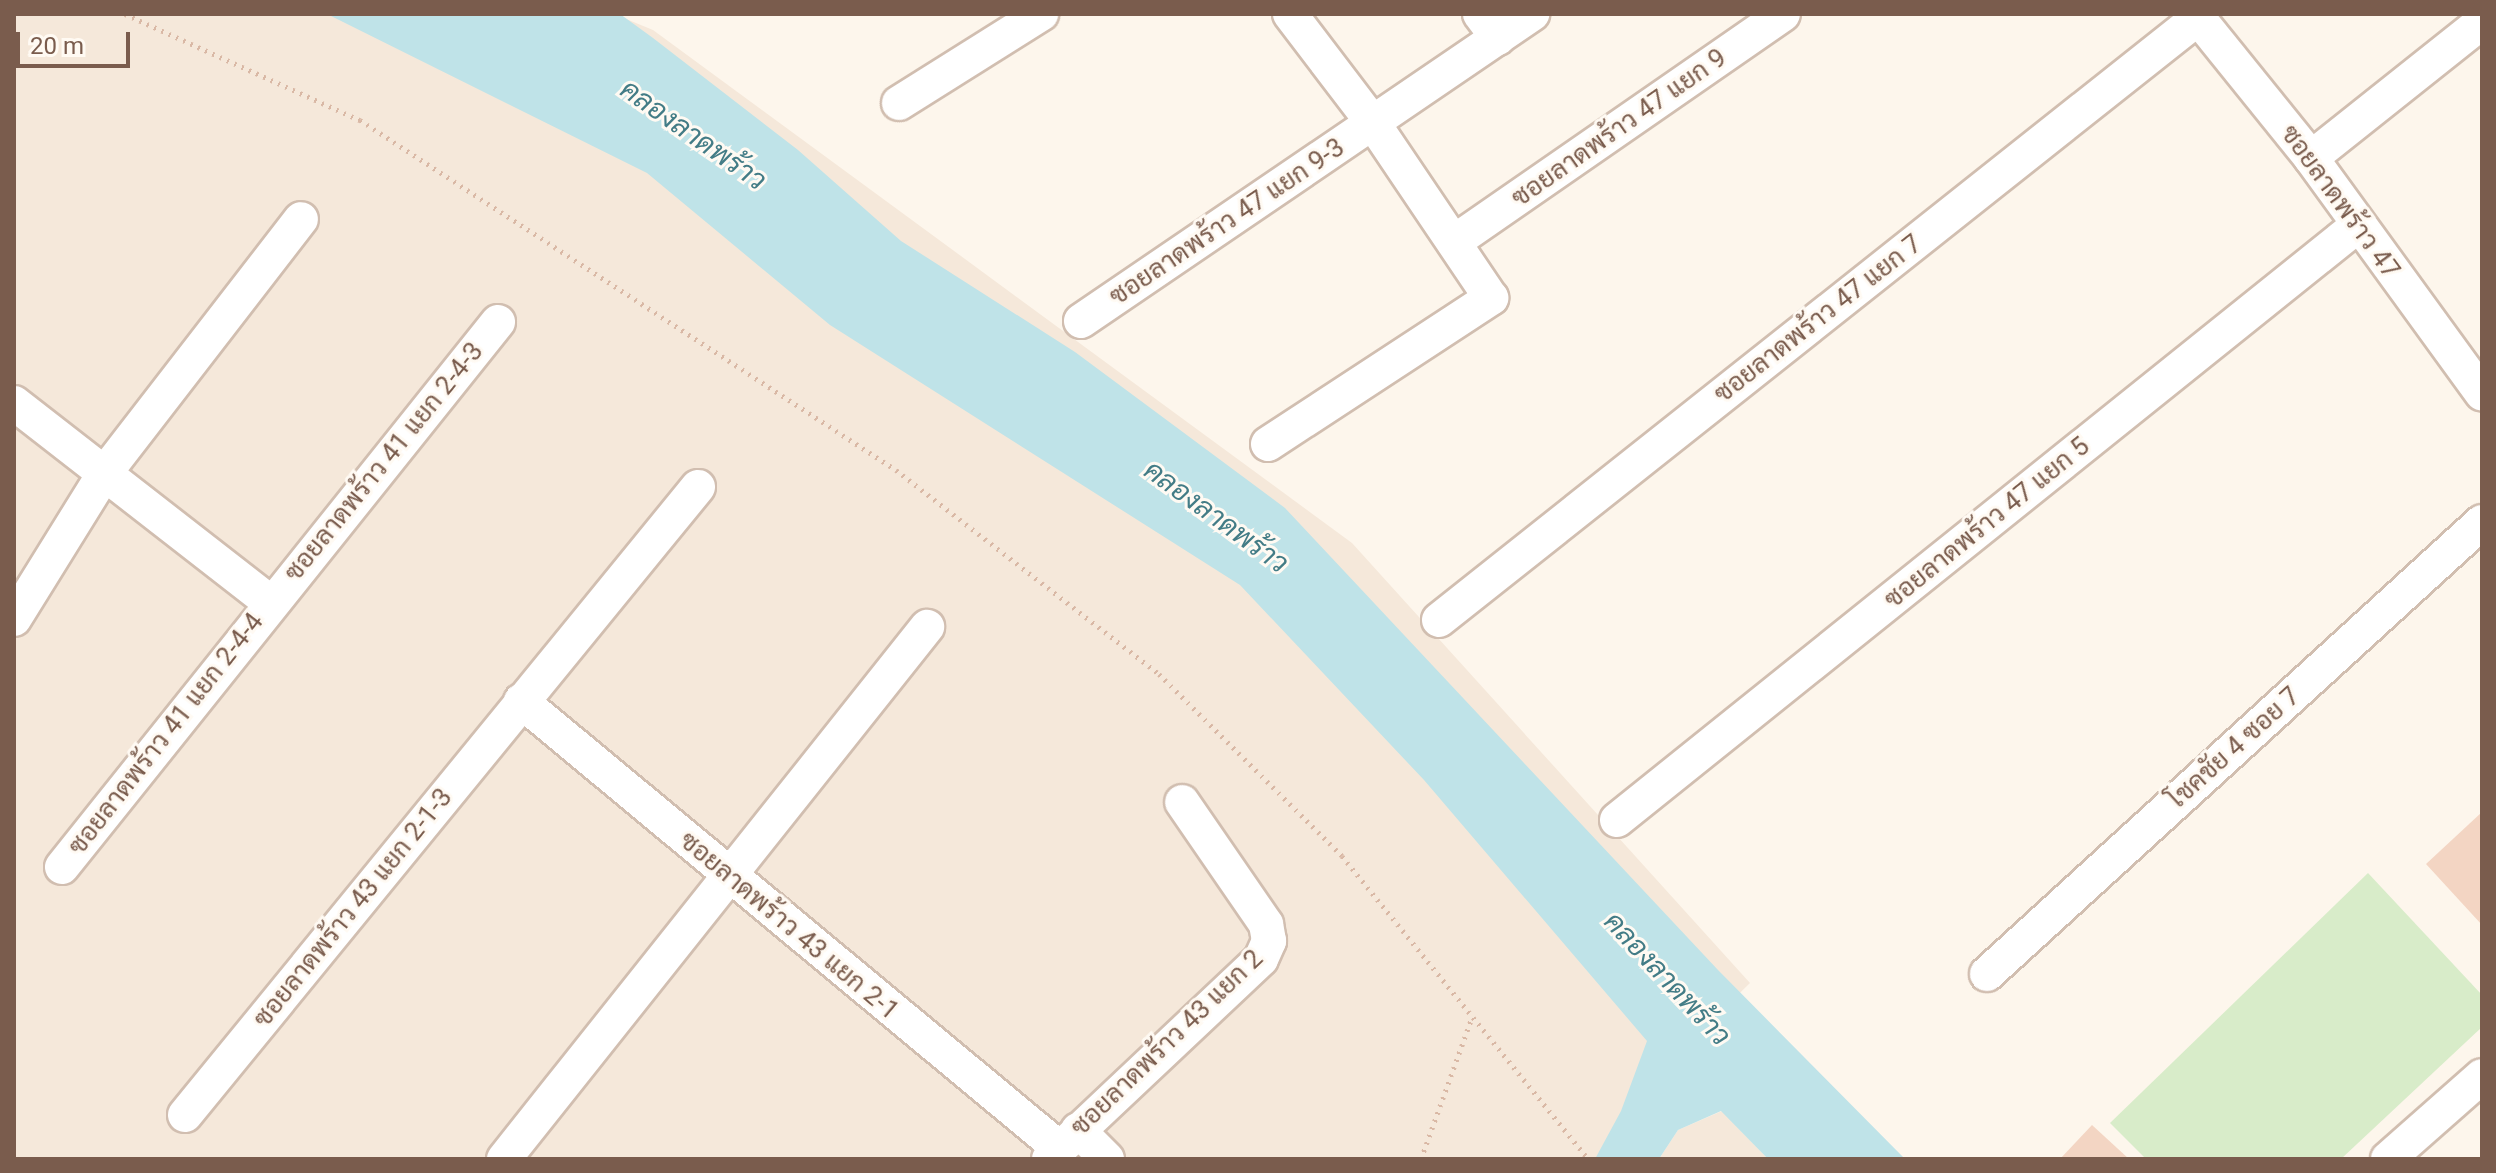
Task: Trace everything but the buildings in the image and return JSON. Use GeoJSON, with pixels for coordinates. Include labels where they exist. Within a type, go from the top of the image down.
{"type":"FeatureCollection","features":[{"type":"Feature","properties":{"kind":"street"},"geometry":{"type":"LineString","coordinates":[[899,103],[1041,14]]}},
{"type":"Feature","properties":{"kind":"street"},"geometry":{"type":"LineString","coordinates":[[1268,444],[1491,298],[1373,123],[1290,14]]}},
{"type":"Feature","properties":{"kind":"street","name":"ซอยลาดพร้าว 47 แยก 9-3"},"geometry":{"type":"LineString","coordinates":[[1081,321],[1373,123],[1489,26],[1532,14]]}},
{"type":"Feature","properties":{"kind":"street","name":"ซอยลาดพร้าว 47 แยก 9"},"geometry":{"type":"LineString","coordinates":[[1454,242],[1783,14]]}},
{"type":"Feature","properties":{"kind":"street","name":"ซอยลาดพร้าว 47"},"geometry":{"type":"LineString","coordinates":[[2196,16],[2311,158],[2357,226],[2482,393]]}},
{"type":"Feature","properties":{"kind":"street","name":"ซอยลาดพร้าว 47 แยก 7"},"geometry":{"type":"LineString","coordinates":[[1439,620],[2196,16]]}},
{"type":"Feature","properties":{"kind":"street"},"geometry":{"type":"LineString","coordinates":[[2311,158],[2482,22]]}},
{"type":"Feature","properties":{"kind":"street"},"geometry":{"type":"LineString","coordinates":[[14,619],[104,474],[301,219]]}},
{"type":"Feature","properties":{"kind":"street","name":"ซอยลาดพร้าว 47 แยก 5"},"geometry":{"type":"LineString","coordinates":[[1617,820],[2357,226]]}},
{"type":"Feature","properties":{"kind":"street","name":"ซอยลาดพร้าว 41 แยก 2-4-3"},"geometry":{"type":"LineString","coordinates":[[270,602],[498,322]]}},
{"type":"Feature","properties":{"kind":"street"},"geometry":{"type":"LineString","coordinates":[[14,403],[270,602]]}},
{"type":"Feature","properties":{"kind":"street","name":"ซอยลาดพร้าว 43 แยก 2-1-3"},"geometry":{"type":"LineString","coordinates":[[185,1115],[698,487]]}},
{"type":"Feature","properties":{"kind":"street","name":"โชคชัย 4 ซอย 7"},"geometry":{"type":"LineString","coordinates":[[1987,974],[2482,522]]}},
{"type":"Feature","properties":{"kind":"street","name":"ซอยลาดพร้าว 41 แยก 2-4-4"},"geometry":{"type":"LineString","coordinates":[[62,867],[270,602]]}},
{"type":"Feature","properties":{"kind":"street"},"geometry":{"type":"LineString","coordinates":[[504,1159],[731,878],[927,627]]}},
{"type":"Feature","properties":{"kind":"street","name":"ซอยลาดพร้าว 43 แยก 2-1"},"geometry":{"type":"LineString","coordinates":[[521,701],[731,878],[1062,1146],[1107,1159]]}},
{"type":"Feature","properties":{"kind":"street","name":"ซอยลาดพร้าว 43 แยก 2"},"geometry":{"type":"LineString","coordinates":[[1062,1146],[1261,959],[1269,941],[1266,924],[1182,802]]}},
{"type":"Feature","properties":{"kind":"street"},"geometry":{"type":"LineString","coordinates":[[2388,1159],[2482,1076]]}},
{"type":"Feature","properties":{"kind":"path"},"geometry":{"type":"LineString","coordinates":[[125,14],[360,120],[896,470],[1159,674],[1342,856],[1588,1159]]}},
{"type":"Feature","properties":{"kind":"path"},"geometry":{"type":"LineString","coordinates":[[1421,1159],[1473,1016]]}},
{"type":"Feature","properties":{"kind":"shaded area"},"geometry":{"type":"Polygon","coordinates":[[[14,14],[614,14],[653,30],[1352,543],[1750,983],[1707,1025],[1617,1159],[14,1159],[14,14]]]}},
{"type":"Feature","properties":{"kind":"shaded area"},"geometry":{"type":"Polygon","coordinates":[[[1722,1111],[1768,1159],[1659,1159],[1678,1130],[1722,1111]]]}},
{"type":"Feature","properties":{"kind":"green space"},"geometry":{"type":"Polygon","coordinates":[[[2368,873],[2482,995],[2482,1027],[2341,1159],[2146,1159],[2110,1123],[2368,873]]]}},
{"type":"Feature","properties":{"kind":"water","name":"คลองลาดพร้าว"},"geometry":{"type":"Polygon","coordinates":[[[327,14],[620,14],[798,150],[901,241],[1075,352],[1285,508],[1718,970],[1905,1159],[1768,1159],[1721,1111],[1678,1130],[1659,1159],[1595,1159],[1621,1111],[1647,1041],[1424,780],[1240,585],[830,325],[647,173],[327,14]]]}}]}
